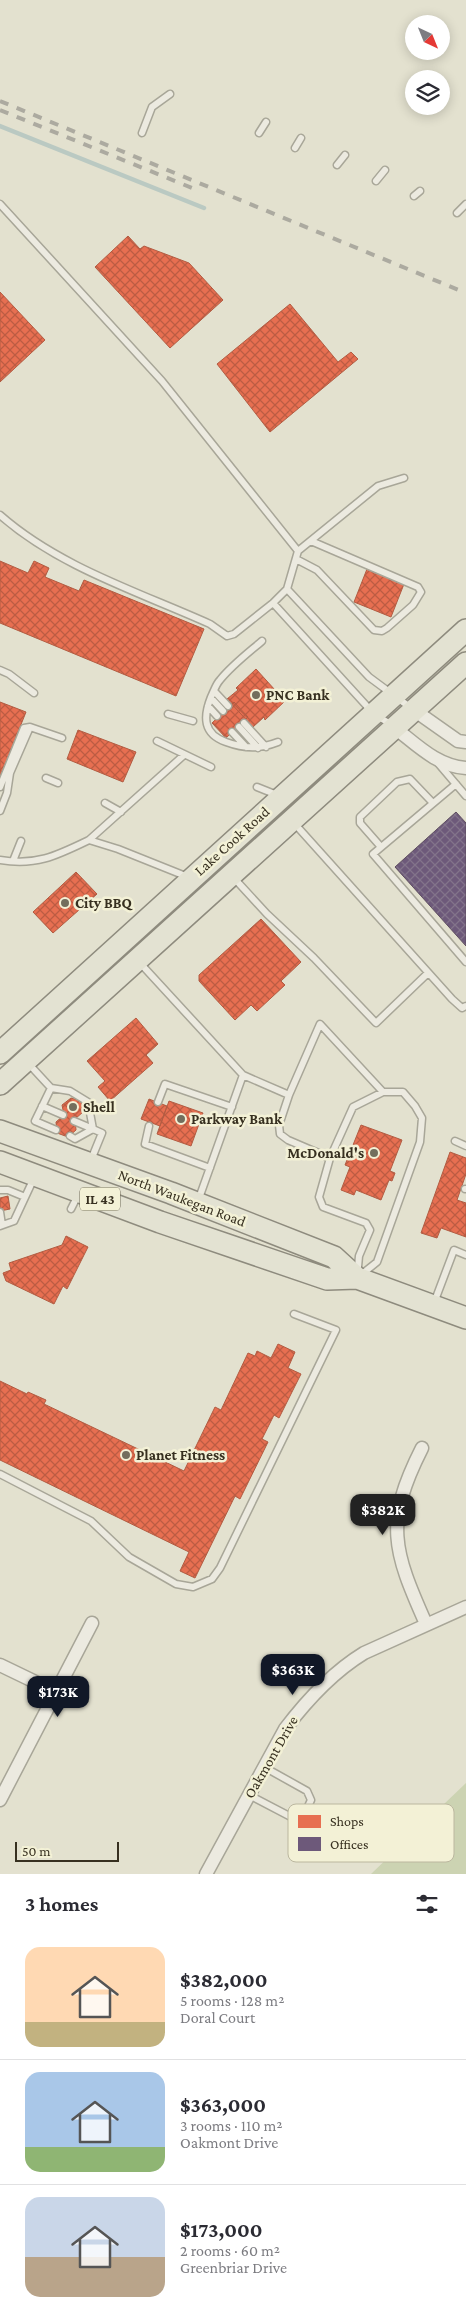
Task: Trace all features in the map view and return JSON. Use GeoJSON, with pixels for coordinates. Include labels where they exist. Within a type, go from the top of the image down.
{"type":"FeatureCollection","features":[{"type":"Feature","properties":{"kind":"main road","name":"Lake Cook Road"},"geometry":{"type":"LineString","coordinates":[[0,1053],[466,630]]}},
{"type":"Feature","properties":{"kind":"main road","name":"Lake Cook Road"},"geometry":{"type":"LineString","coordinates":[[0,1084],[466,663]]}},
{"type":"Feature","properties":{"kind":"main road","name":"North Waukegan Road"},"geometry":{"type":"LineString","coordinates":[[0,1130],[197,1203],[334,1257],[357,1278],[466,1318]]}},
{"type":"Feature","properties":{"kind":"main road","name":"North Waukegan Road"},"geometry":{"type":"LineString","coordinates":[[0,1162],[35,1175],[75,1200],[160,1222],[326,1279],[357,1278]]}},
{"type":"Feature","properties":{"kind":"street"},"geometry":{"type":"LineString","coordinates":[[414,710],[458,741],[466,742]]}},
{"type":"Feature","properties":{"kind":"street"},"geometry":{"type":"LineString","coordinates":[[396,728],[434,759],[466,768]]}},
{"type":"Feature","properties":{"kind":"street"},"geometry":{"type":"LineString","coordinates":[[422,1448],[406,1479],[401,1495],[397,1518],[397,1544],[407,1583],[426,1624]]}},
{"type":"Feature","properties":{"kind":"street","name":"Oakmont Drive"},"geometry":{"type":"LineString","coordinates":[[206,1874],[285,1729],[301,1708],[349,1662],[466,1606]]}},
{"type":"Feature","properties":{"kind":"street"},"geometry":{"type":"LineString","coordinates":[[0,1800],[92,1623]]}},
{"type":"Feature","properties":{"kind":"street"},"geometry":{"type":"LineString","coordinates":[[0,1665],[56,1692]]}},
{"type":"Feature","properties":{"kind":"lane"},"geometry":{"type":"LineString","coordinates":[[142,133],[152,107],[170,94]]}},
{"type":"Feature","properties":{"kind":"lane"},"geometry":{"type":"LineString","coordinates":[[259,133],[266,122]]}},
{"type":"Feature","properties":{"kind":"lane"},"geometry":{"type":"LineString","coordinates":[[295,148],[302,138]]}},
{"type":"Feature","properties":{"kind":"lane"},"geometry":{"type":"LineString","coordinates":[[337,166],[345,154]]}},
{"type":"Feature","properties":{"kind":"lane"},"geometry":{"type":"LineString","coordinates":[[376,181],[385,170]]}},
{"type":"Feature","properties":{"kind":"lane"},"geometry":{"type":"LineString","coordinates":[[414,196],[420,191]]}},
{"type":"Feature","properties":{"kind":"lane"},"geometry":{"type":"LineString","coordinates":[[0,204],[162,381],[298,551]]}},
{"type":"Feature","properties":{"kind":"lane"},"geometry":{"type":"LineString","coordinates":[[457,214],[466,204]]}},
{"type":"Feature","properties":{"kind":"lane"},"geometry":{"type":"LineString","coordinates":[[0,515],[31,538],[86,570],[210,624],[227,636],[234,634],[273,603],[287,589],[298,551],[378,486],[404,478]]}},
{"type":"Feature","properties":{"kind":"lane"},"geometry":{"type":"LineString","coordinates":[[296,559],[317,570],[374,630],[382,631],[397,622],[414,605],[421,592],[418,587],[311,541]]}},
{"type":"Feature","properties":{"kind":"lane"},"geometry":{"type":"LineString","coordinates":[[287,589],[369,677],[414,710]]}},
{"type":"Feature","properties":{"kind":"lane"},"geometry":{"type":"LineString","coordinates":[[273,603],[374,714],[396,728]]}},
{"type":"Feature","properties":{"kind":"lane"},"geometry":{"type":"LineString","coordinates":[[262,640],[218,681],[208,706],[205,722],[208,730],[221,740],[246,747],[266,747],[278,742]]}},
{"type":"Feature","properties":{"kind":"lane"},"geometry":{"type":"LineString","coordinates":[[0,670],[9,674],[34,693]]}},
{"type":"Feature","properties":{"kind":"lane"},"geometry":{"type":"LineString","coordinates":[[212,694],[225,708]]}},
{"type":"Feature","properties":{"kind":"lane"},"geometry":{"type":"LineString","coordinates":[[208,706],[217,716]]}},
{"type":"Feature","properties":{"kind":"lane"},"geometry":{"type":"LineString","coordinates":[[168,714],[193,721]]}},
{"type":"Feature","properties":{"kind":"lane"},"geometry":{"type":"LineString","coordinates":[[258,748],[241,725],[266,747]]}},
{"type":"Feature","properties":{"kind":"lane"},"geometry":{"type":"LineString","coordinates":[[0,811],[7,793],[10,773],[30,727]]}},
{"type":"Feature","properties":{"kind":"lane"},"geometry":{"type":"LineString","coordinates":[[0,788],[24,728],[30,727],[62,738]]}},
{"type":"Feature","properties":{"kind":"lane"},"geometry":{"type":"LineString","coordinates":[[232,732],[246,747]]}},
{"type":"Feature","properties":{"kind":"lane"},"geometry":{"type":"LineString","coordinates":[[157,741],[212,767]]}},
{"type":"Feature","properties":{"kind":"lane"},"geometry":{"type":"LineString","coordinates":[[0,860],[25,863],[56,856],[89,840],[184,755]]}},
{"type":"Feature","properties":{"kind":"lane"},"geometry":{"type":"LineString","coordinates":[[434,759],[466,796]]}},
{"type":"Feature","properties":{"kind":"lane"},"geometry":{"type":"LineString","coordinates":[[46,778],[58,783]]}},
{"type":"Feature","properties":{"kind":"lane"},"geometry":{"type":"LineString","coordinates":[[381,847],[360,823],[360,817],[397,782],[410,779],[432,802]]}},
{"type":"Feature","properties":{"kind":"lane"},"geometry":{"type":"LineString","coordinates":[[456,784],[432,802],[373,854],[466,962]]}},
{"type":"Feature","properties":{"kind":"lane"},"geometry":{"type":"LineString","coordinates":[[258,787],[281,797]]}},
{"type":"Feature","properties":{"kind":"lane"},"geometry":{"type":"LineString","coordinates":[[105,803],[121,812]]}},
{"type":"Feature","properties":{"kind":"lane"},"geometry":{"type":"LineString","coordinates":[[292,821],[428,973],[462,1008],[466,1006]]}},
{"type":"Feature","properties":{"kind":"lane"},"geometry":{"type":"LineString","coordinates":[[89,840],[118,849],[192,878]]}},
{"type":"Feature","properties":{"kind":"lane"},"geometry":{"type":"LineString","coordinates":[[13,861],[21,841]]}},
{"type":"Feature","properties":{"kind":"lane"},"geometry":{"type":"LineString","coordinates":[[232,875],[267,914],[314,958],[376,1023],[428,973]]}},
{"type":"Feature","properties":{"kind":"lane"},"geometry":{"type":"LineString","coordinates":[[138,960],[243,1076],[289,1095]]}},
{"type":"Feature","properties":{"kind":"lane"},"geometry":{"type":"LineString","coordinates":[[330,1158],[288,1140],[280,1134],[279,1125],[289,1095],[320,1024],[383,1092]]}},
{"type":"Feature","properties":{"kind":"lane"},"geometry":{"type":"LineString","coordinates":[[26,1061],[51,1088],[70,1091],[88,1102],[93,1129]]}},
{"type":"Feature","properties":{"kind":"lane"},"geometry":{"type":"LineString","coordinates":[[197,1203],[243,1076]]}},
{"type":"Feature","properties":{"kind":"lane"},"geometry":{"type":"LineString","coordinates":[[158,1102],[165,1084],[232,1107]]}},
{"type":"Feature","properties":{"kind":"lane"},"geometry":{"type":"LineString","coordinates":[[51,1088],[35,1121],[56,1130]]}},
{"type":"Feature","properties":{"kind":"lane"},"geometry":{"type":"LineString","coordinates":[[383,1092],[403,1092],[422,1118],[420,1142],[376,1262],[357,1278],[359,1256],[370,1230],[366,1224],[323,1207],[319,1197],[330,1158],[352,1106],[383,1092]]}},
{"type":"Feature","properties":{"kind":"lane"},"geometry":{"type":"LineString","coordinates":[[42,1106],[63,1115]]}},
{"type":"Feature","properties":{"kind":"lane"},"geometry":{"type":"LineString","coordinates":[[74,1120],[102,1133],[90,1164]]}},
{"type":"Feature","properties":{"kind":"lane"},"geometry":{"type":"LineString","coordinates":[[149,1126],[145,1144],[210,1168]]}},
{"type":"Feature","properties":{"kind":"lane"},"geometry":{"type":"LineString","coordinates":[[70,1136],[75,1139],[93,1129]]}},
{"type":"Feature","properties":{"kind":"lane"},"geometry":{"type":"LineString","coordinates":[[455,1141],[466,1146]]}},
{"type":"Feature","properties":{"kind":"lane"},"geometry":{"type":"LineString","coordinates":[[0,1212],[1,1226],[14,1221],[35,1175]]}},
{"type":"Feature","properties":{"kind":"lane"},"geometry":{"type":"LineString","coordinates":[[0,1190],[8,1190],[25,1196]]}},
{"type":"Feature","properties":{"kind":"lane"},"geometry":{"type":"LineString","coordinates":[[432,1306],[454,1250],[466,1255]]}},
{"type":"Feature","properties":{"kind":"lane"},"geometry":{"type":"LineString","coordinates":[[0,1474],[91,1521],[129,1557],[176,1584],[193,1587],[212,1579],[220,1568],[336,1330],[294,1314]]}},
{"type":"Feature","properties":{"kind":"lane"},"geometry":{"type":"LineString","coordinates":[[264,1767],[307,1791],[311,1800],[309,1804]]}},
{"type":"Feature","properties":{"kind":"lane"},"geometry":{"type":"LineString","coordinates":[[249,1795],[288,1815]]}},
{"type":"Feature","properties":{"kind":"green space"},"geometry":{"type":"Polygon","coordinates":[[[466,1783],[466,1874],[371,1874],[384,1862],[454,1862],[454,1804],[444,1804],[466,1783]]]}},
{"type":"Feature","properties":{"kind":"building: Shops"},"geometry":{"type":"Polygon","coordinates":[[[128,236],[140,249],[144,246],[189,263],[223,300],[170,348],[95,267],[128,236]]]}},
{"type":"Feature","properties":{"kind":"building: Shops"},"geometry":{"type":"Polygon","coordinates":[[[0,292],[45,340],[0,382],[0,292]]]}},
{"type":"Feature","properties":{"kind":"building: Shops"},"geometry":{"type":"Polygon","coordinates":[[[290,304],[338,362],[351,352],[358,359],[270,432],[217,364],[290,304]]]}},
{"type":"Feature","properties":{"kind":"building: Shops"},"geometry":{"type":"Polygon","coordinates":[[[0,561],[28,573],[34,561],[49,568],[45,577],[79,591],[84,580],[204,629],[176,696],[0,623],[0,561]]]}},
{"type":"Feature","properties":{"kind":"building: Shops"},"geometry":{"type":"Polygon","coordinates":[[[367,569],[404,584],[391,617],[354,602],[367,569]]]}},
{"type":"Feature","properties":{"kind":"building: Shops","name":"PNC Bank"},"geometry":{"type":"Polygon","coordinates":[[[256,669],[285,701],[265,720],[264,717],[253,727],[227,699],[238,690],[236,688],[256,669]]]}},
{"type":"Feature","properties":{"kind":"building: Shops"},"geometry":{"type":"Polygon","coordinates":[[[0,702],[26,712],[0,777],[0,702]]]}},
{"type":"Feature","properties":{"kind":"building: Shops"},"geometry":{"type":"Polygon","coordinates":[[[234,702],[248,717],[226,738],[212,723],[234,702]]]}},
{"type":"Feature","properties":{"kind":"building: Shops"},"geometry":{"type":"Polygon","coordinates":[[[78,730],[136,752],[123,782],[67,759],[78,730]]]}},
{"type":"Feature","properties":{"kind":"building: Shops","name":"City BBQ"},"geometry":{"type":"Polygon","coordinates":[[[76,872],[97,894],[53,933],[33,912],[76,872]]]}},
{"type":"Feature","properties":{"kind":"building: Shops"},"geometry":{"type":"Polygon","coordinates":[[[261,919],[301,962],[281,981],[285,985],[257,1011],[251,1005],[235,1020],[199,981],[199,975],[261,919]]]}},
{"type":"Feature","properties":{"kind":"building: Shops"},"geometry":{"type":"Polygon","coordinates":[[[136,1018],[158,1044],[146,1055],[153,1063],[110,1101],[98,1087],[105,1081],[87,1061],[136,1018]]]}},
{"type":"Feature","properties":{"kind":"building: Shops","name":"Shell"},"geometry":{"type":"Polygon","coordinates":[[[71,1098],[81,1101],[83,1112],[75,1119],[76,1130],[68,1137],[57,1133],[56,1122],[64,1115],[62,1105],[71,1098]]]}},
{"type":"Feature","properties":{"kind":"building: Shops"},"geometry":{"type":"Polygon","coordinates":[[[149,1099],[167,1106],[160,1126],[141,1119],[149,1099]]]}},
{"type":"Feature","properties":{"kind":"building: Shops","name":"Parkway Bank"},"geometry":{"type":"Polygon","coordinates":[[[169,1101],[203,1113],[191,1146],[157,1134],[169,1101]]]}},
{"type":"Feature","properties":{"kind":"building: Shops","name":"McDonald's"},"geometry":{"type":"Polygon","coordinates":[[[361,1125],[402,1140],[390,1171],[395,1173],[392,1181],[389,1180],[381,1200],[356,1190],[354,1195],[341,1190],[350,1167],[345,1165],[361,1125]]]}},
{"type":"Feature","properties":{"kind":"building: Shops"},"geometry":{"type":"Polygon","coordinates":[[[450,1152],[466,1158],[466,1174],[457,1200],[466,1203],[466,1237],[441,1228],[437,1238],[421,1233],[450,1152]]]}},
{"type":"Feature","properties":{"kind":"building: Shops"},"geometry":{"type":"Polygon","coordinates":[[[8,1196],[10,1209],[0,1211],[0,1198],[8,1196]]]}},
{"type":"Feature","properties":{"kind":"building: Shops"},"geometry":{"type":"Polygon","coordinates":[[[66,1236],[88,1247],[67,1289],[63,1286],[54,1304],[6,1281],[3,1273],[11,1270],[9,1263],[62,1245],[66,1236]]]}},
{"type":"Feature","properties":{"kind":"building: Shops"},"geometry":{"type":"Polygon","coordinates":[[[278,1344],[295,1352],[288,1368],[301,1374],[279,1418],[274,1415],[262,1439],[268,1442],[240,1499],[235,1496],[195,1578],[180,1571],[189,1552],[0,1460],[0,1381],[27,1394],[28,1392],[46,1400],[44,1404],[184,1471],[215,1407],[221,1410],[248,1353],[255,1356],[257,1351],[271,1358],[278,1344]]]}},
{"type":"Feature","properties":{"kind":"building: Offices"},"geometry":{"type":"Polygon","coordinates":[[[456,812],[466,823],[466,946],[395,867],[456,812]]]}},
{"type":"Feature","properties":{"kind":"waterway"},"geometry":{"type":"LineString","coordinates":[[0,126],[204,208]]}},
{"type":"Feature","properties":{"kind":"railway"},"geometry":{"type":"LineString","coordinates":[[0,101],[466,293]]}},
{"type":"Feature","properties":{"kind":"railway"},"geometry":{"type":"LineString","coordinates":[[0,110],[197,190]]}},
{"type":"Feature","properties":{"kind":"place","name":"PNC Bank"},"geometry":{"type":"Point","coordinates":[256,695]}},
{"type":"Feature","properties":{"kind":"place","name":"City BBQ"},"geometry":{"type":"Point","coordinates":[65,903]}},
{"type":"Feature","properties":{"kind":"place","name":"Shell"},"geometry":{"type":"Point","coordinates":[73,1107]}},
{"type":"Feature","properties":{"kind":"place","name":"Parkway Bank"},"geometry":{"type":"Point","coordinates":[181,1119]}},
{"type":"Feature","properties":{"kind":"place","name":"McDonald's"},"geometry":{"type":"Point","coordinates":[374,1153]}},
{"type":"Feature","properties":{"kind":"place","name":"Planet Fitness"},"geometry":{"type":"Point","coordinates":[126,1455]}}]}
